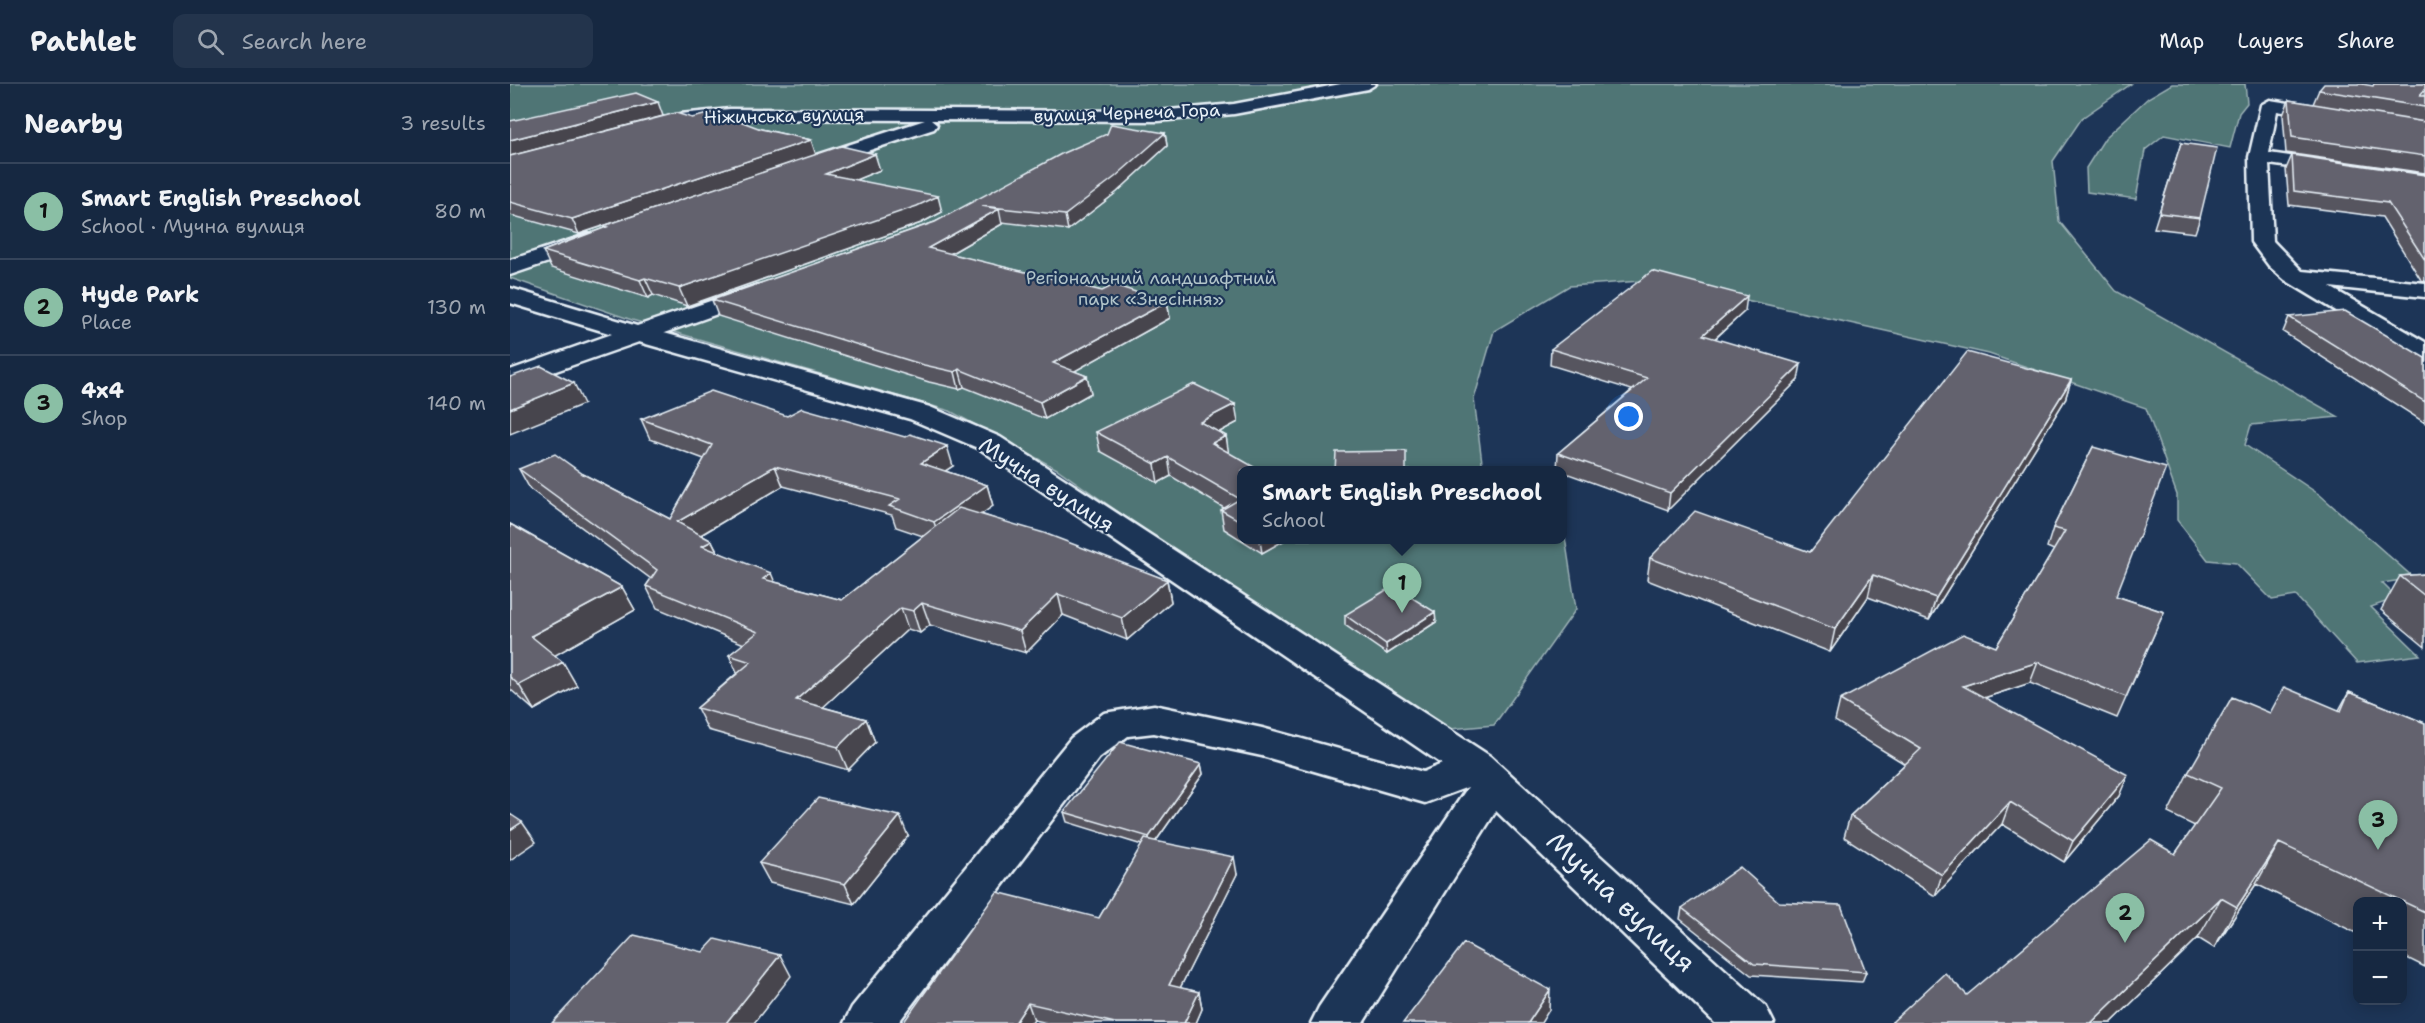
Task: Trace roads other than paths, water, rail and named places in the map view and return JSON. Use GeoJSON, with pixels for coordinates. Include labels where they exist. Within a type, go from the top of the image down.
{"type":"FeatureCollection","features":[{"type":"Feature","properties":{"kind":"street","name":"вулиця Чернеча Гора"},"geometry":{"type":"LineString","coordinates":[[956,116],[1158,116],[1234,110],[1368,84]]}},
{"type":"Feature","properties":{"kind":"street"},"geometry":{"type":"LineString","coordinates":[[2347,118],[2270,105],[2259,157],[2262,242],[2277,261],[2293,275],[2425,353]]}},
{"type":"Feature","properties":{"kind":"street","name":"Ніжинська вулиця"},"geometry":{"type":"LineString","coordinates":[[632,132],[680,119],[730,114],[956,116]]}},
{"type":"Feature","properties":{"kind":"street"},"geometry":{"type":"LineString","coordinates":[[792,170],[956,116]]}},
{"type":"Feature","properties":{"kind":"street"},"geometry":{"type":"LineString","coordinates":[[2259,157],[2425,181]]}},
{"type":"Feature","properties":{"kind":"street"},"geometry":{"type":"LineString","coordinates":[[510,268],[612,232]]}},
{"type":"Feature","properties":{"kind":"street"},"geometry":{"type":"LineString","coordinates":[[2293,275],[2425,290]]}},
{"type":"Feature","properties":{"kind":"street"},"geometry":{"type":"LineString","coordinates":[[510,379],[773,286]]}},
{"type":"Feature","properties":{"kind":"street","name":"Мучна вулиця"},"geometry":{"type":"LineString","coordinates":[[510,295],[638,334],[920,413],[990,443],[1484,775],[1749,1023]]}},
{"type":"Feature","properties":{"kind":"street"},"geometry":{"type":"LineString","coordinates":[[868,1023],[1085,748],[1118,723],[1154,719],[1262,742],[1425,788],[1484,775]]}},
{"type":"Feature","properties":{"kind":"street"},"geometry":{"type":"LineString","coordinates":[[1336,1023],[1484,775]]}},
{"type":"Feature","properties":{"kind":"place","name":"Smart English Preschool"},"geometry":{"type":"Point","coordinates":[1402,613]}},
{"type":"Feature","properties":{"kind":"place","name":"4х4"},"geometry":{"type":"Point","coordinates":[2378,850]}},
{"type":"Feature","properties":{"kind":"place","name":"Hyde Park"},"geometry":{"type":"Point","coordinates":[2125,943]}},
{"type":"Feature","properties":{"kind":"park label","name":"Регіональний ландшафтний парк «Знесіння»"},"geometry":{"type":"Point","coordinates":[1151,288]}}]}
